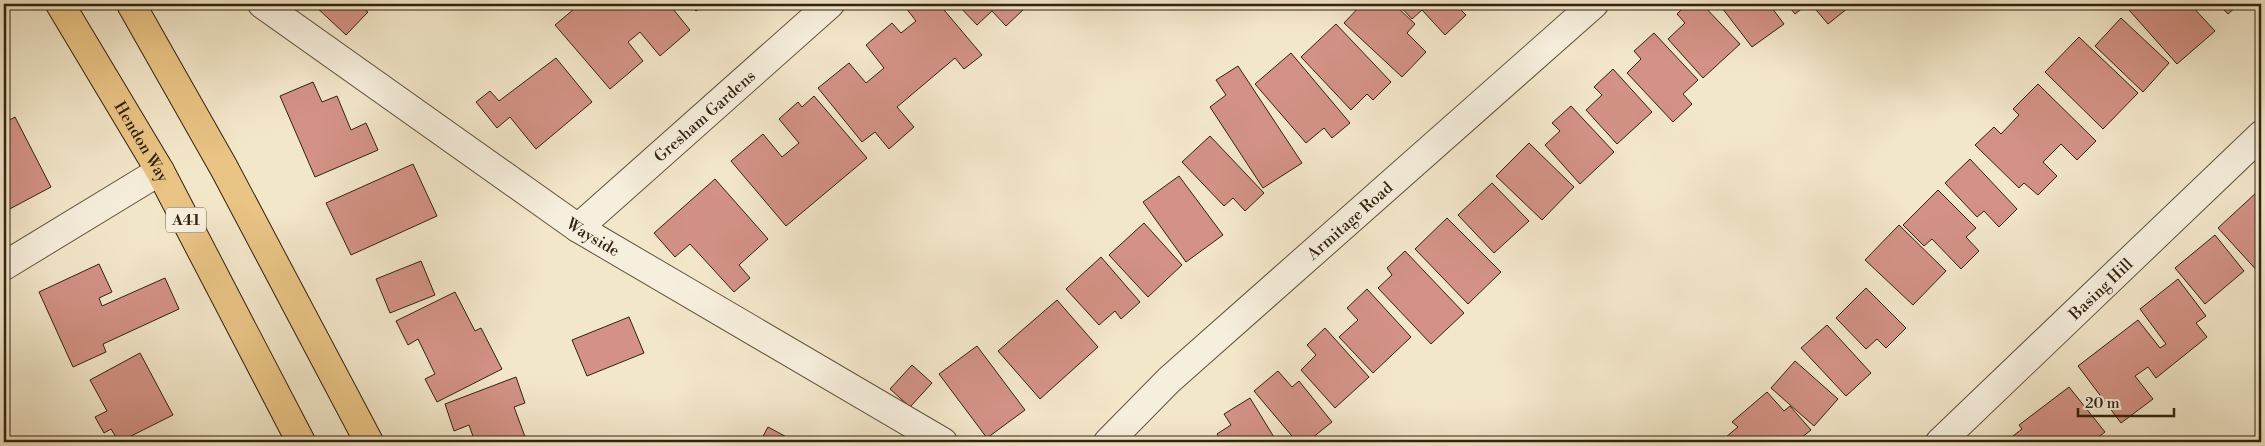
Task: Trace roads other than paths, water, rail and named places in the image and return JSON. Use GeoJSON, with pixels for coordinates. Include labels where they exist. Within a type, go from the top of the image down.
{"type":"FeatureCollection","features":[{"type":"Feature","properties":{"kind":"highway","name":"Hendon Way"},"geometry":{"type":"LineString","coordinates":[[60,4],[160,171],[301,442]]}},
{"type":"Feature","properties":{"kind":"highway"},"geometry":{"type":"LineString","coordinates":[[131,4],[224,168],[369,442]]}},
{"type":"Feature","properties":{"kind":"street","name":"Wayside"},"geometry":{"type":"LineString","coordinates":[[262,4],[578,228],[943,442]]}},
{"type":"Feature","properties":{"kind":"street","name":"Gresham Gardens"},"geometry":{"type":"LineString","coordinates":[[578,228],[830,4]]}},
{"type":"Feature","properties":{"kind":"street","name":"Armitage Road"},"geometry":{"type":"LineString","coordinates":[[1108,442],[1169,380],[1594,4]]}},
{"type":"Feature","properties":{"kind":"street","name":"Basing Hill"},"geometry":{"type":"LineString","coordinates":[[1940,442],[2261,135]]}},
{"type":"Feature","properties":{"kind":"street"},"geometry":{"type":"LineString","coordinates":[[4,266],[160,171]]}}]}
